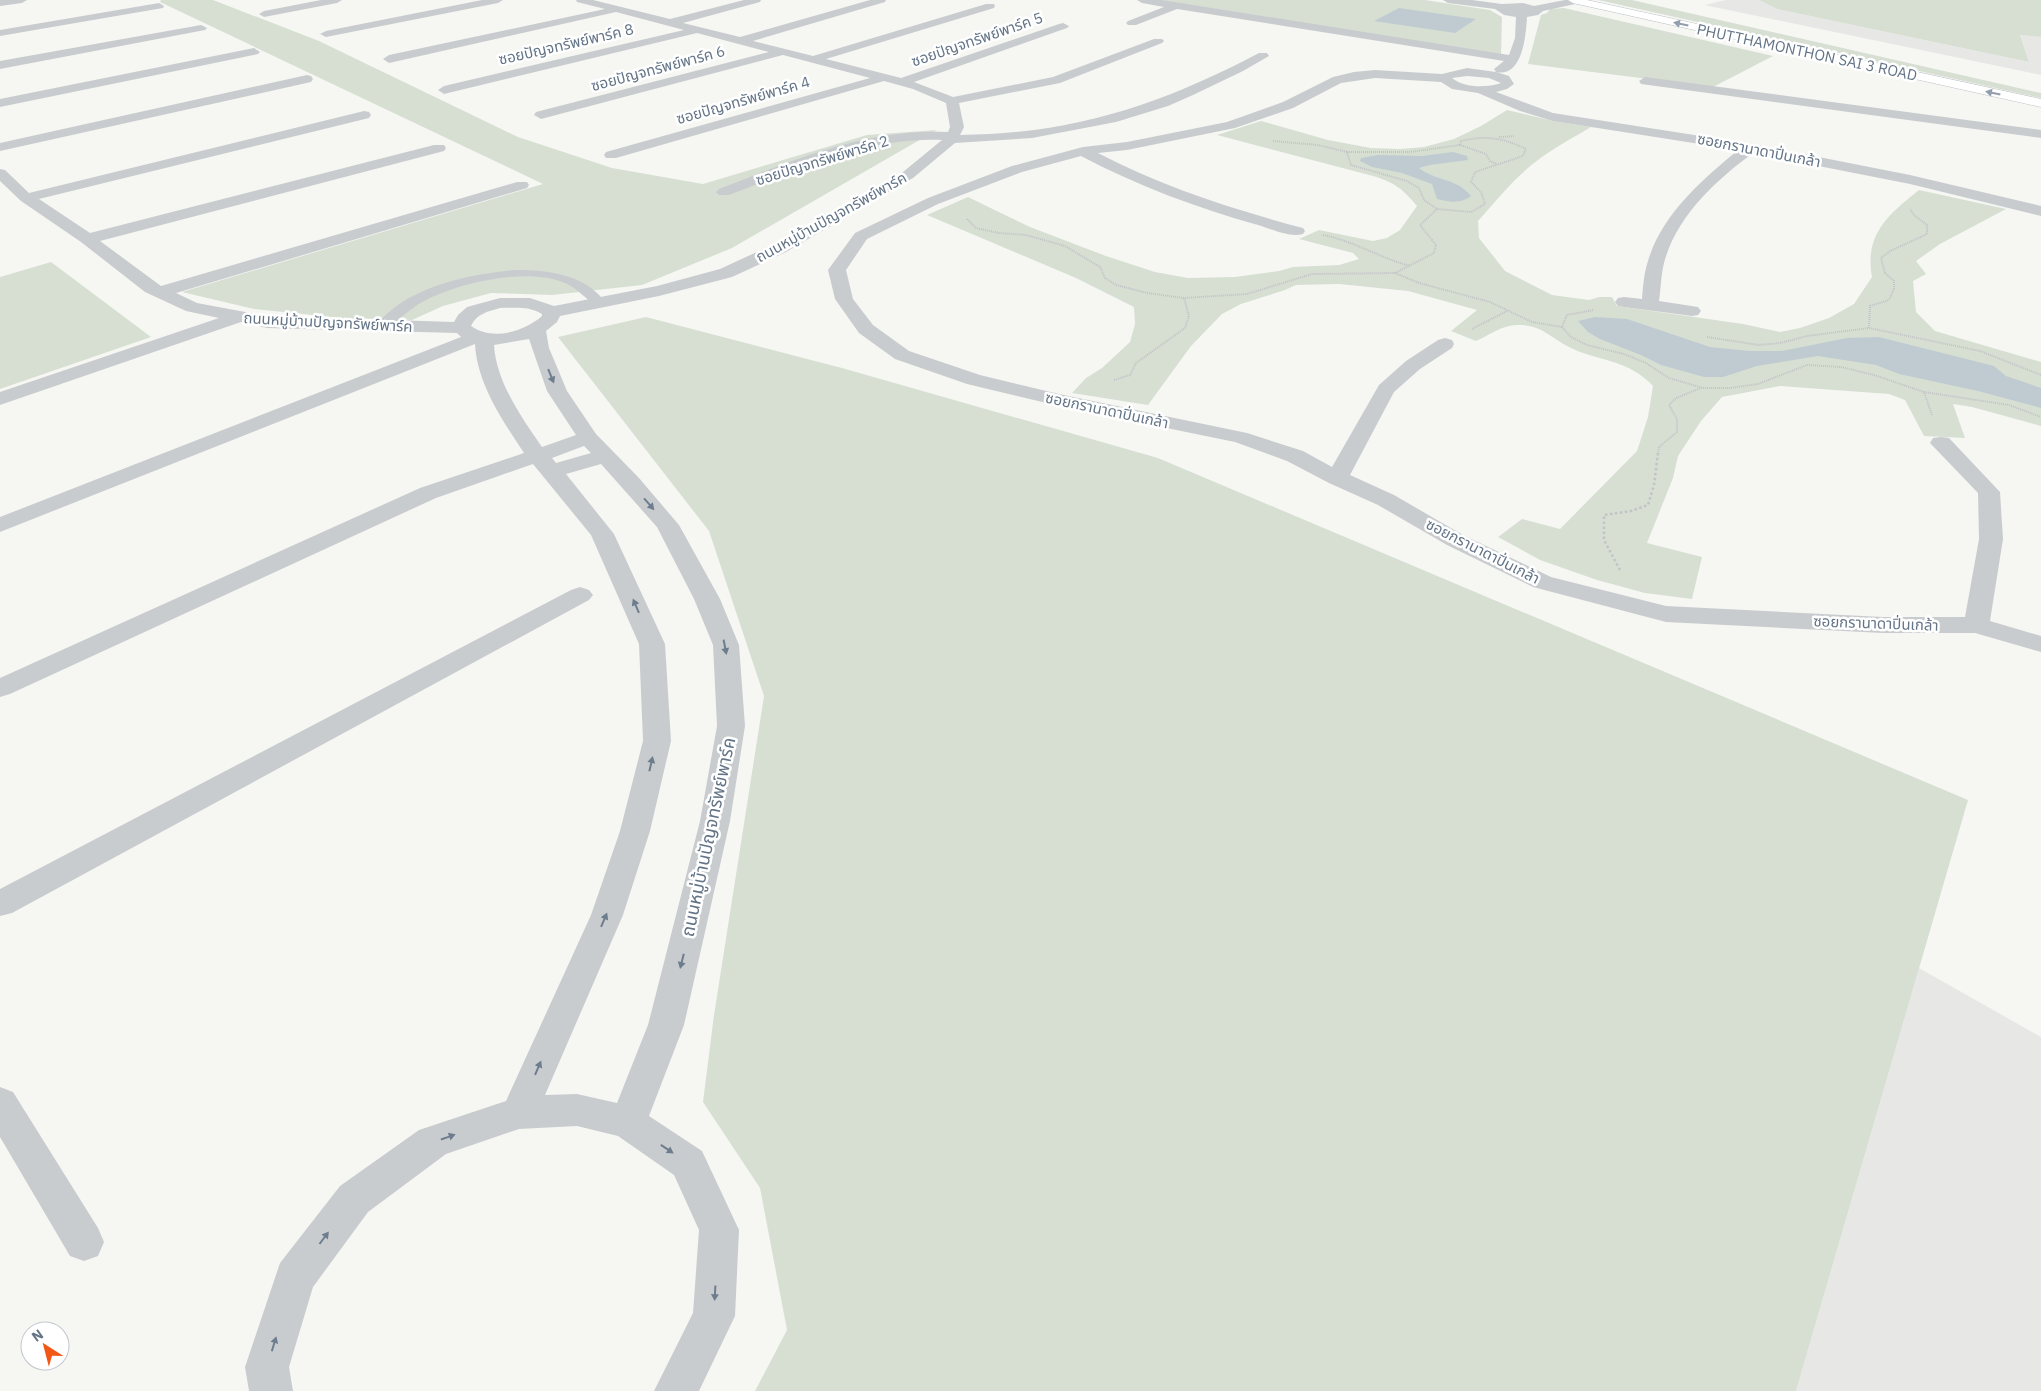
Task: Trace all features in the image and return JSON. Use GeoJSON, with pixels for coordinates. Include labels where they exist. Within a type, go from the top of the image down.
{"type":"FeatureCollection","features":[{"type":"Feature","properties":{"kind":"main road","name":"PHUTTHAMONTHON SAI 3 ROAD"},"geometry":{"type":"LineString","coordinates":[[1574,0],[2041,104]]}},
{"type":"Feature","properties":{"kind":"street"},"geometry":{"type":"LineString","coordinates":[[0,4],[22,0]]}},
{"type":"Feature","properties":{"kind":"street"},"geometry":{"type":"LineString","coordinates":[[264,14],[337,0]]}},
{"type":"Feature","properties":{"kind":"street"},"geometry":{"type":"LineString","coordinates":[[326,34],[498,0]]}},
{"type":"Feature","properties":{"kind":"street"},"geometry":{"type":"LineString","coordinates":[[582,0],[917,86],[952,101],[1056,80],[1158,41]]}},
{"type":"Feature","properties":{"kind":"street"},"geometry":{"type":"LineString","coordinates":[[389,59],[612,8],[631,0]]}},
{"type":"Feature","properties":{"kind":"street"},"geometry":{"type":"LineString","coordinates":[[670,23],[756,0]]}},
{"type":"Feature","properties":{"kind":"street"},"geometry":{"type":"LineString","coordinates":[[740,41],[880,0]]}},
{"type":"Feature","properties":{"kind":"street"},"geometry":{"type":"LineString","coordinates":[[1142,0],[1513,59]]}},
{"type":"Feature","properties":{"kind":"street"},"geometry":{"type":"LineString","coordinates":[[1448,0],[1500,7],[1504,12],[1523,10],[1550,0]]}},
{"type":"Feature","properties":{"kind":"street"},"geometry":{"type":"LineString","coordinates":[[1523,10],[1536,13],[1538,11],[1536,9],[1574,0]]}},
{"type":"Feature","properties":{"kind":"street"},"geometry":{"type":"LineString","coordinates":[[0,33],[159,6]]}},
{"type":"Feature","properties":{"kind":"street"},"geometry":{"type":"LineString","coordinates":[[814,59],[990,6]]}},
{"type":"Feature","properties":{"kind":"street"},"geometry":{"type":"LineString","coordinates":[[1132,23],[1175,6]]}},
{"type":"Feature","properties":{"kind":"street"},"geometry":{"type":"LineString","coordinates":[[1491,74],[1510,64],[1518,51],[1523,10]]}},
{"type":"Feature","properties":{"kind":"street","name":"ซอยปัญจทรัพย์พาร์ค 5"},"geometry":{"type":"LineString","coordinates":[[901,82],[1063,26]]}},
{"type":"Feature","properties":{"kind":"street"},"geometry":{"type":"LineString","coordinates":[[1290,36],[1308,27]]}},
{"type":"Feature","properties":{"kind":"street"},"geometry":{"type":"LineString","coordinates":[[0,65],[200,28]]}},
{"type":"Feature","properties":{"kind":"street","name":"ซอยปัญจทรัพย์พาร์ค 8"},"geometry":{"type":"LineString","coordinates":[[444,90],[697,30]]}},
{"type":"Feature","properties":{"kind":"street","name":"ซอยปัญจทรัพย์พาร์ค 2"},"geometry":{"type":"LineString","coordinates":[[724,192],[820,157],[889,138],[914,135],[1015,137],[1113,118],[1164,102],[1266,50]]}},
{"type":"Feature","properties":{"kind":"street"},"geometry":{"type":"LineString","coordinates":[[0,103],[254,52]]}},
{"type":"Feature","properties":{"kind":"street","name":"ซอยปัญจทรัพย์พาร์ค 6"},"geometry":{"type":"LineString","coordinates":[[541,115],[783,52]]}},
{"type":"Feature","properties":{"kind":"street","name":"ซอยกรานาดาปิ่นเกล้า"},"geometry":{"type":"LineString","coordinates":[[1445,78],[1447,82],[1454,85],[1479,89],[1498,88],[1508,84],[1505,79],[1491,74],[1461,72],[1448,75],[1445,78],[1375,74],[1354,76],[1337,80],[1288,105],[1230,125],[1127,146],[1083,151],[1017,169],[945,196],[861,236],[837,270],[844,299],[866,329],[902,355],[974,380],[1088,406],[1240,437],[1295,456],[1337,478],[1386,500],[1455,540],[1542,582],[1666,614],[1883,625],[1977,624],[2041,644]]}},
{"type":"Feature","properties":{"kind":"street","name":"ซอยปัญจทรัพย์พาร์ค 4"},"geometry":{"type":"LineString","coordinates":[[611,155],[883,78]]}},
{"type":"Feature","properties":{"kind":"street"},"geometry":{"type":"LineString","coordinates":[[0,147],[307,79]]}},
{"type":"Feature","properties":{"kind":"street"},"geometry":{"type":"LineString","coordinates":[[1645,81],[2041,134]]}},
{"type":"Feature","properties":{"kind":"street","name":"ซอยกรานาดาปิ่นเกล้า"},"geometry":{"type":"LineString","coordinates":[[1479,89],[1510,104],[1554,117],[1654,131],[1752,148],[1972,193],[2041,211]]}},
{"type":"Feature","properties":{"kind":"street"},"geometry":{"type":"LineString","coordinates":[[951,137],[957,127],[952,101]]}},
{"type":"Feature","properties":{"kind":"street"},"geometry":{"type":"LineString","coordinates":[[26,198],[364,115]]}},
{"type":"Feature","properties":{"kind":"street","name":"ถนนหมู่บ้านปัญจทรัพย์พาร์ค"},"geometry":{"type":"LineString","coordinates":[[0,173],[26,198],[87,239],[151,288],[192,307],[267,322],[382,327],[511,337],[543,321],[600,303],[659,291],[726,273],[780,248],[908,175],[951,137]]}},
{"type":"Feature","properties":{"kind":"street"},"geometry":{"type":"LineString","coordinates":[[87,239],[439,148]]}},
{"type":"Feature","properties":{"kind":"street"},"geometry":{"type":"LineString","coordinates":[[1650,304],[1657,259],[1674,222],[1705,185],[1752,148]]}},
{"type":"Feature","properties":{"kind":"street"},"geometry":{"type":"LineString","coordinates":[[1083,151],[1110,166],[1193,199],[1297,231]]}},
{"type":"Feature","properties":{"kind":"street"},"geometry":{"type":"LineString","coordinates":[[160,292],[522,185]]}},
{"type":"Feature","properties":{"kind":"street"},"geometry":{"type":"LineString","coordinates":[[519,1113],[607,915],[636,831],[657,741],[652,644],[623,577],[602,534],[544,463],[517,426],[493,382],[485,355],[474,334],[462,322],[468,315],[492,305],[523,302],[546,307],[543,321]]}},
{"type":"Feature","properties":{"kind":"street"},"geometry":{"type":"LineString","coordinates":[[1624,302],[1692,311]]}},
{"type":"Feature","properties":{"kind":"street"},"geometry":{"type":"LineString","coordinates":[[0,399],[238,317]]}},
{"type":"Feature","properties":{"kind":"street","name":"ถนนหมู่บ้านปัญจทรัพย์พาร์ค"},"geometry":{"type":"LineString","coordinates":[[543,321],[540,348],[557,391],[597,447],[667,525],[707,599],[726,645],[731,726],[715,821],[666,1025],[628,1122]]}},
{"type":"Feature","properties":{"kind":"street"},"geometry":{"type":"LineString","coordinates":[[0,525],[474,334]]}},
{"type":"Feature","properties":{"kind":"street"},"geometry":{"type":"LineString","coordinates":[[1337,478],[1386,389],[1413,365],[1445,344]]}},
{"type":"Feature","properties":{"kind":"street"},"geometry":{"type":"LineString","coordinates":[[1941,443],[1989,492],[1991,539],[1977,624]]}},
{"type":"Feature","properties":{"kind":"street"},"geometry":{"type":"LineString","coordinates":[[0,688],[428,493],[544,463],[597,447]]}},
{"type":"Feature","properties":{"kind":"street"},"geometry":{"type":"LineString","coordinates":[[0,904],[580,595]]}},
{"type":"Feature","properties":{"kind":"street"},"geometry":{"type":"LineString","coordinates":[[0,1103],[84,1242]]}},
{"type":"Feature","properties":{"kind":"street"},"geometry":{"type":"LineString","coordinates":[[271,1391],[267,1367],[295,1277],[354,1199],[433,1142],[519,1113],[577,1110],[628,1122],[688,1163],[719,1230],[714,1316],[676,1391]]}},
{"type":"Feature","properties":{"kind":"lane"},"geometry":{"type":"LineString","coordinates":[[382,327],[403,308],[428,294],[464,281],[494,276],[538,273],[568,279],[600,303]]}},
{"type":"Feature","properties":{"kind":"path"},"geometry":{"type":"LineString","coordinates":[[1230,125],[1258,134],[1268,140],[1318,145],[1347,152],[1410,152],[1460,145],[1486,154],[1490,160],[1497,164]]}},
{"type":"Feature","properties":{"kind":"path"},"geometry":{"type":"LineString","coordinates":[[1347,152],[1351,164],[1407,181],[1420,188],[1424,200],[1437,209],[1471,212],[1485,204],[1481,192],[1471,182],[1475,172],[1523,156],[1526,149],[1511,142],[1478,136],[1461,141],[1460,145]]}},
{"type":"Feature","properties":{"kind":"path"},"geometry":{"type":"LineString","coordinates":[[1869,328],[1870,306],[1889,300],[1894,289],[1894,281],[1885,273],[1881,258],[1885,253],[1910,244],[1927,234],[1926,225],[1914,215],[1910,208],[1920,203],[1930,202],[1964,203],[1972,193]]}},
{"type":"Feature","properties":{"kind":"path"},"geometry":{"type":"LineString","coordinates":[[945,196],[960,203],[969,222],[976,228],[1048,240],[1065,246],[1100,267],[1105,278],[1116,285],[1147,293],[1184,298],[1247,294],[1312,274],[1396,273]]}},
{"type":"Feature","properties":{"kind":"path"},"geometry":{"type":"LineString","coordinates":[[1297,231],[1340,237],[1391,262],[1411,266]]}},
{"type":"Feature","properties":{"kind":"path"},"geometry":{"type":"LineString","coordinates":[[1088,406],[1108,382],[1130,375],[1136,363],[1185,328],[1189,316],[1184,298]]}},
{"type":"Feature","properties":{"kind":"path"},"geometry":{"type":"LineString","coordinates":[[1445,344],[1507,311]]}},
{"type":"Feature","properties":{"kind":"path"},"geometry":{"type":"LineString","coordinates":[[1562,327],[1571,337],[1587,345],[1624,354],[1646,364],[1669,378],[1703,388],[1730,388],[1758,384],[1807,365],[1841,366],[1924,392],[2009,405],[2041,417]]}},
{"type":"Feature","properties":{"kind":"path"},"geometry":{"type":"LineString","coordinates":[[1595,596],[1621,569],[1610,554],[1604,540],[1604,515],[1631,511],[1648,505],[1654,485],[1659,447],[1677,432],[1677,419],[1669,405],[1676,398],[1703,388]]}},
{"type":"Feature","properties":{"kind":"path"},"geometry":{"type":"LineString","coordinates":[[1924,392],[1941,443]]}},
{"type":"Feature","properties":{"kind":"shaded area"},"geometry":{"type":"Polygon","coordinates":[[[161,0],[213,0],[319,41],[518,137],[612,168],[703,184],[867,135],[937,130],[732,248],[642,285],[552,295],[491,293],[443,306],[412,320],[342,318],[254,309],[182,292],[543,184],[160,2],[161,0]]]}},
{"type":"Feature","properties":{"kind":"shaded area"},"geometry":{"type":"Polygon","coordinates":[[[1160,0],[1425,0],[1490,10],[1502,17],[1501,55],[1160,0]]]}},
{"type":"Feature","properties":{"kind":"shaded area"},"geometry":{"type":"Polygon","coordinates":[[[1598,0],[1632,0],[2041,93],[2041,98],[1598,0]]]}},
{"type":"Feature","properties":{"kind":"shaded area"},"geometry":{"type":"Polygon","coordinates":[[[1726,0],[1759,0],[1777,9],[2029,62],[2020,35],[2041,37],[2041,75],[1704,5],[1726,0]]]}},
{"type":"Feature","properties":{"kind":"shaded area"},"geometry":{"type":"Polygon","coordinates":[[[1759,0],[2041,0],[2041,37],[2020,35],[2029,62],[1777,9],[1759,0]]]}},
{"type":"Feature","properties":{"kind":"shaded area"},"geometry":{"type":"Polygon","coordinates":[[[1399,8],[1476,19],[1455,33],[1374,21],[1399,8]]]}},
{"type":"Feature","properties":{"kind":"shaded area"},"geometry":{"type":"Polygon","coordinates":[[[1564,8],[1773,56],[1713,87],[1528,64],[1541,15],[1547,13],[1550,9],[1564,8]]]}},
{"type":"Feature","properties":{"kind":"shaded area"},"geometry":{"type":"Polygon","coordinates":[[[1507,110],[1591,127],[1551,151],[1530,167],[1506,189],[1478,221],[1479,238],[1505,271],[1552,295],[1589,300],[1599,297],[1612,297],[1617,306],[1743,324],[1780,332],[1800,328],[1829,318],[1854,304],[1872,277],[1870,262],[1872,249],[1875,237],[1881,226],[1919,190],[2006,209],[1940,244],[1916,261],[1926,274],[1913,281],[1916,312],[1935,331],[2041,362],[2041,426],[1972,407],[1953,404],[1965,438],[1924,436],[1905,400],[1889,394],[1780,386],[1722,397],[1701,421],[1678,456],[1673,478],[1647,543],[1702,557],[1692,599],[1645,593],[1597,580],[1540,560],[1498,537],[1522,519],[1560,529],[1637,451],[1648,417],[1653,386],[1633,370],[1578,351],[1533,327],[1508,326],[1476,341],[1451,331],[1477,310],[1408,291],[1339,284],[1296,285],[1241,304],[1222,314],[1191,346],[1148,405],[1072,393],[1086,378],[1102,368],[1130,342],[1135,324],[1134,307],[1076,278],[927,215],[968,197],[1030,227],[1106,256],[1155,272],[1188,278],[1235,277],[1279,271],[1293,267],[1339,265],[1359,259],[1353,253],[1299,239],[1319,230],[1373,241],[1387,238],[1400,230],[1417,206],[1398,187],[1373,176],[1217,135],[1261,121],[1328,140],[1371,148],[1400,149],[1424,147],[1454,139],[1481,126],[1507,110]]]}},
{"type":"Feature","properties":{"kind":"shaded area"},"geometry":{"type":"Polygon","coordinates":[[[1453,152],[1467,156],[1468,160],[1419,168],[1459,186],[1471,196],[1459,201],[1437,199],[1432,184],[1402,173],[1372,167],[1360,161],[1361,158],[1378,155],[1422,156],[1453,152]]]}},
{"type":"Feature","properties":{"kind":"shaded area"},"geometry":{"type":"Polygon","coordinates":[[[51,262],[151,337],[0,389],[0,277],[51,262]]]}},
{"type":"Feature","properties":{"kind":"shaded area"},"geometry":{"type":"Polygon","coordinates":[[[646,317],[842,368],[1158,458],[1968,800],[1796,1391],[755,1391],[787,1330],[760,1188],[703,1102],[714,1015],[764,696],[709,531],[558,337],[646,317]]]}},
{"type":"Feature","properties":{"kind":"shaded area"},"geometry":{"type":"Polygon","coordinates":[[[1595,317],[1627,319],[1710,347],[1749,351],[1782,351],[1847,338],[1879,337],[1994,366],[2006,376],[2041,388],[2041,408],[1978,391],[1899,374],[1876,365],[1818,356],[1757,366],[1723,377],[1704,377],[1661,365],[1600,339],[1588,332],[1578,321],[1595,317]]]}},
{"type":"Feature","properties":{"kind":"shaded area"},"geometry":{"type":"Polygon","coordinates":[[[1919,968],[2041,1037],[2041,1391],[1796,1391],[1919,968]]]}}]}
